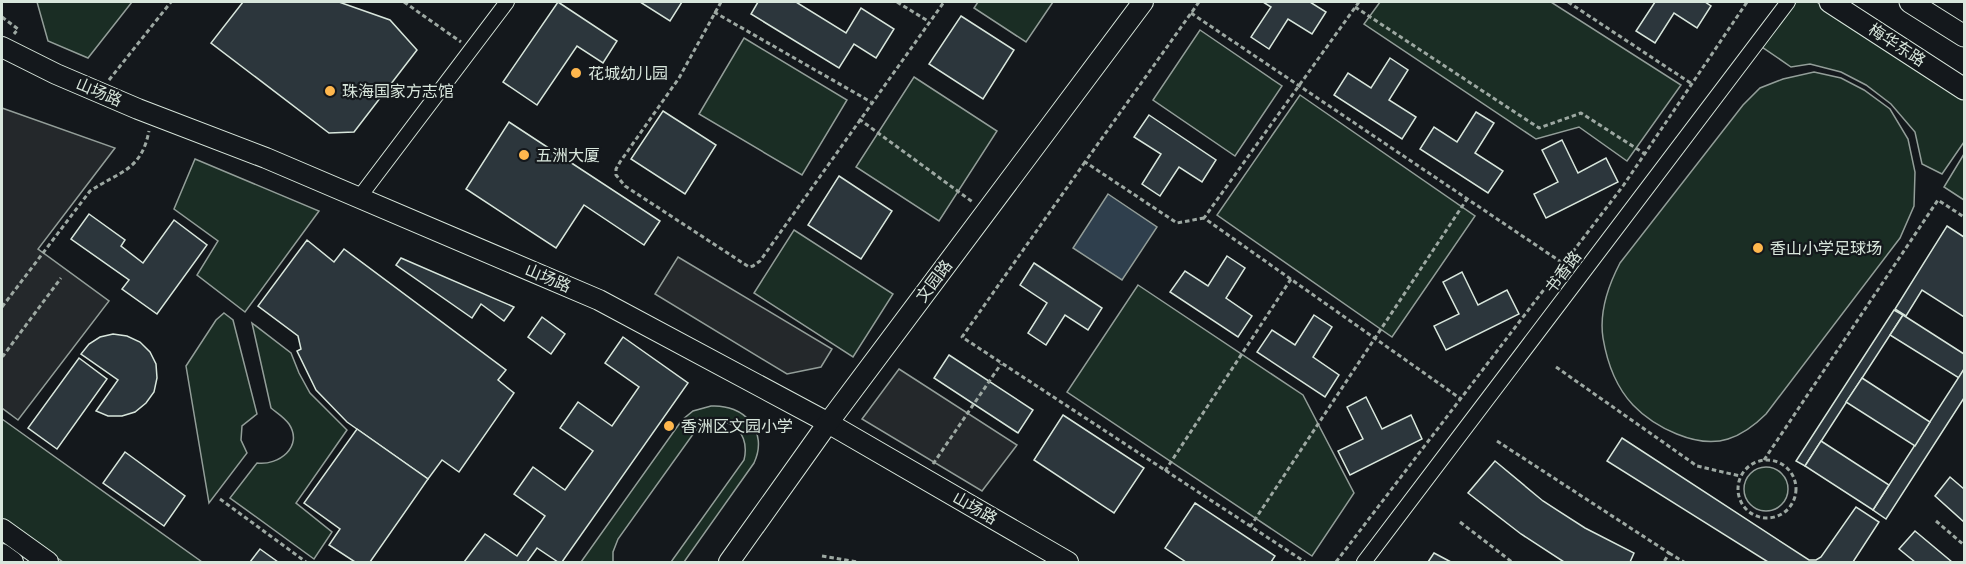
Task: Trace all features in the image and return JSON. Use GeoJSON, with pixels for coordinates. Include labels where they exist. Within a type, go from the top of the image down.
{"type":"FeatureCollection","features":[{"type":"Feature","properties":{"kind":"main road","name":"梅华东路"},"geometry":{"type":"LineString","coordinates":[[1830,2],[1965,89]]}},
{"type":"Feature","properties":{"kind":"main road"},"geometry":{"type":"LineString","coordinates":[[1910,2],[1965,36]]}},
{"type":"Feature","properties":{"kind":"street"},"geometry":{"type":"LineString","coordinates":[[358,199],[507,2]]}},
{"type":"Feature","properties":{"kind":"street","name":"文园路"},"geometry":{"type":"LineString","coordinates":[[729,562],[828,423],[1143,2]]}},
{"type":"Feature","properties":{"kind":"street","name":"书香路"},"geometry":{"type":"LineString","coordinates":[[1364,562],[1788,2]]}},
{"type":"Feature","properties":{"kind":"street","name":"山场路"},"geometry":{"type":"LineString","coordinates":[[2,47],[56,74],[153,115],[266,158],[599,300],[828,423],[1068,562]]}},
{"type":"Feature","properties":{"kind":"street"},"geometry":{"type":"LineString","coordinates":[[2,529],[48,562]]}},
{"type":"Feature","properties":{"kind":"street"},"geometry":{"type":"LineString","coordinates":[[2,554],[13,562]]}},
{"type":"Feature","properties":{"kind":"path"},"geometry":{"type":"LineString","coordinates":[[100,92],[171,2]]}},
{"type":"Feature","properties":{"kind":"path"},"geometry":{"type":"LineString","coordinates":[[404,2],[471,50]]}},
{"type":"Feature","properties":{"kind":"path"},"geometry":{"type":"LineString","coordinates":[[721,2],[680,78],[616,169],[616,175],[625,186],[744,264],[753,266],[760,261],[944,2]]}},
{"type":"Feature","properties":{"kind":"path"},"geometry":{"type":"LineString","coordinates":[[897,2],[928,22]]}},
{"type":"Feature","properties":{"kind":"path"},"geometry":{"type":"LineString","coordinates":[[1199,2],[962,337],[1305,562]]}},
{"type":"Feature","properties":{"kind":"path"},"geometry":{"type":"LineString","coordinates":[[1084,162],[1177,223],[1204,218],[1359,2]]}},
{"type":"Feature","properties":{"kind":"path"},"geometry":{"type":"LineString","coordinates":[[1568,2],[1692,84]]}},
{"type":"Feature","properties":{"kind":"path"},"geometry":{"type":"LineString","coordinates":[[1336,562],[1623,186],[1747,2]]}},
{"type":"Feature","properties":{"kind":"path"},"geometry":{"type":"LineString","coordinates":[[1355,7],[1539,128],[1581,113],[1645,154]]}},
{"type":"Feature","properties":{"kind":"path"},"geometry":{"type":"LineString","coordinates":[[714,12],[872,102]]}},
{"type":"Feature","properties":{"kind":"path"},"geometry":{"type":"LineString","coordinates":[[1191,13],[1564,264]]}},
{"type":"Feature","properties":{"kind":"path"},"geometry":{"type":"LineString","coordinates":[[2,307],[90,191],[132,167],[146,148],[153,115]]}},
{"type":"Feature","properties":{"kind":"path"},"geometry":{"type":"LineString","coordinates":[[859,119],[986,211]]}},
{"type":"Feature","properties":{"kind":"path"},"geometry":{"type":"LineString","coordinates":[[1250,527],[1467,199]]}},
{"type":"Feature","properties":{"kind":"path"},"geometry":{"type":"LineString","coordinates":[[1764,460],[1938,200],[1965,217]]}},
{"type":"Feature","properties":{"kind":"path"},"geometry":{"type":"LineString","coordinates":[[1204,218],[1461,399]]}},
{"type":"Feature","properties":{"kind":"path"},"geometry":{"type":"LineString","coordinates":[[2,355],[61,278]]}},
{"type":"Feature","properties":{"kind":"path"},"geometry":{"type":"LineString","coordinates":[[1165,471],[1291,279]]}},
{"type":"Feature","properties":{"kind":"path"},"geometry":{"type":"LineString","coordinates":[[923,478],[1001,364]]}},
{"type":"Feature","properties":{"kind":"path"},"geometry":{"type":"LineString","coordinates":[[1556,367],[1697,465],[1740,476]]}},
{"type":"Feature","properties":{"kind":"path"},"geometry":{"type":"LineString","coordinates":[[1497,441],[1684,562]]}},
{"type":"Feature","properties":{"kind":"path"},"geometry":{"type":"LineString","coordinates":[[1773,460],[1782,464],[1794,478],[1795,497],[1791,506],[1785,512],[1768,519],[1758,518],[1749,513],[1742,506],[1738,496],[1737,486],[1740,476],[1754,462],[1773,460]]}},
{"type":"Feature","properties":{"kind":"path"},"geometry":{"type":"LineString","coordinates":[[220,499],[306,562]]}},
{"type":"Feature","properties":{"kind":"path"},"geometry":{"type":"LineString","coordinates":[[1936,521],[1965,545]]}},
{"type":"Feature","properties":{"kind":"path"},"geometry":{"type":"LineString","coordinates":[[1460,522],[1512,562]]}},
{"type":"Feature","properties":{"kind":"path"},"geometry":{"type":"LineString","coordinates":[[1664,562],[1670,553]]}},
{"type":"Feature","properties":{"kind":"path"},"geometry":{"type":"LineString","coordinates":[[822,556],[857,562]]}},
{"type":"Feature","properties":{"kind":"green space"},"geometry":{"type":"Polygon","coordinates":[[[37,2],[132,2],[88,58],[48,41],[37,2]]]}},
{"type":"Feature","properties":{"kind":"green space"},"geometry":{"type":"Polygon","coordinates":[[[978,2],[1053,2],[1026,42],[974,8],[978,2]]]}},
{"type":"Feature","properties":{"kind":"green space"},"geometry":{"type":"Polygon","coordinates":[[[1380,2],[1551,2],[1681,85],[1627,161],[1579,127],[1536,139],[1364,24],[1380,2]]]}},
{"type":"Feature","properties":{"kind":"green space"},"geometry":{"type":"Polygon","coordinates":[[[1796,2],[1817,2],[1964,97],[1964,142],[1942,174],[1922,164],[1915,132],[1891,104],[1866,85],[1841,72],[1810,64],[1791,67],[1762,47],[1796,2]]]}},
{"type":"Feature","properties":{"kind":"green space"},"geometry":{"type":"Polygon","coordinates":[[[1200,30],[1282,86],[1235,156],[1153,100],[1200,30]]]}},
{"type":"Feature","properties":{"kind":"green space"},"geometry":{"type":"Polygon","coordinates":[[[744,38],[847,100],[802,175],[699,114],[744,38]]]}},
{"type":"Feature","properties":{"kind":"green space"},"geometry":{"type":"Polygon","coordinates":[[[1814,72],[1841,78],[1864,90],[1890,109],[1908,139],[1915,172],[1914,206],[1900,238],[1762,418],[1749,429],[1728,439],[1703,441],[1677,434],[1652,421],[1633,405],[1613,374],[1602,328],[1603,309],[1612,281],[1620,263],[1743,105],[1760,88],[1783,79],[1814,72]]]}},
{"type":"Feature","properties":{"kind":"green space"},"geometry":{"type":"Polygon","coordinates":[[[914,77],[997,131],[939,221],[856,167],[914,77]]]}},
{"type":"Feature","properties":{"kind":"green space"},"geometry":{"type":"Polygon","coordinates":[[[1300,95],[1475,216],[1392,337],[1217,215],[1300,95]]]}},
{"type":"Feature","properties":{"kind":"green space"},"geometry":{"type":"Polygon","coordinates":[[[1964,154],[1964,200],[1944,187],[1964,154]]]}},
{"type":"Feature","properties":{"kind":"green space"},"geometry":{"type":"Polygon","coordinates":[[[195,159],[319,211],[245,312],[197,275],[218,241],[174,209],[195,159]]]}},
{"type":"Feature","properties":{"kind":"green space"},"geometry":{"type":"Polygon","coordinates":[[[794,230],[893,294],[853,357],[754,293],[794,230]]]}},
{"type":"Feature","properties":{"kind":"green space"},"geometry":{"type":"Polygon","coordinates":[[[1138,285],[1303,395],[1354,493],[1312,556],[1067,392],[1138,285]]]}},
{"type":"Feature","properties":{"kind":"green space"},"geometry":{"type":"Polygon","coordinates":[[[224,313],[233,320],[257,414],[242,426],[241,440],[247,453],[209,503],[186,366],[216,320],[224,313]]]}},
{"type":"Feature","properties":{"kind":"green space"},"geometry":{"type":"Polygon","coordinates":[[[252,323],[291,353],[310,393],[347,430],[296,503],[332,532],[314,559],[230,498],[257,463],[280,458],[287,453],[293,440],[293,432],[289,424],[271,408],[252,323]]]}},
{"type":"Feature","properties":{"kind":"green space"},"geometry":{"type":"Polygon","coordinates":[[[711,406],[734,410],[743,415],[756,430],[758,451],[754,463],[684,562],[671,562],[744,460],[745,449],[739,431],[724,422],[715,421],[696,430],[618,539],[613,552],[613,562],[581,562],[682,420],[693,411],[711,406]]]}},
{"type":"Feature","properties":{"kind":"green space"},"geometry":{"type":"Polygon","coordinates":[[[2,419],[202,562],[63,562],[2,519],[2,419]]]}},
{"type":"Feature","properties":{"kind":"green space"},"geometry":{"type":"Polygon","coordinates":[[[1766,467],[1775,468],[1782,473],[1787,480],[1787,498],[1782,505],[1775,510],[1766,511],[1757,510],[1750,505],[1745,498],[1744,489],[1745,480],[1750,473],[1757,468],[1766,467]]]}},
{"type":"Feature","properties":{"kind":"shaded area"},"geometry":{"type":"Polygon","coordinates":[[[2,108],[115,148],[38,249],[109,301],[18,420],[2,408],[2,108]]]}},
{"type":"Feature","properties":{"kind":"shaded area"},"geometry":{"type":"Polygon","coordinates":[[[678,257],[832,349],[821,367],[787,374],[655,294],[678,257]]]}},
{"type":"Feature","properties":{"kind":"shaded area"},"geometry":{"type":"Polygon","coordinates":[[[899,369],[1017,445],[982,491],[862,419],[899,369]]]}},
{"type":"Feature","properties":{"kind":"water"},"geometry":{"type":"Polygon","coordinates":[[[1108,194],[1157,227],[1122,280],[1073,248],[1108,194]]]}},
{"type":"Feature","properties":{"kind":"building","name":"珠海国家方志馆"},"geometry":{"type":"Polygon","coordinates":[[[243,2],[339,2],[390,20],[417,50],[354,132],[329,133],[211,43],[243,2]]]}},
{"type":"Feature","properties":{"kind":"building"},"geometry":{"type":"Polygon","coordinates":[[[558,2],[617,41],[603,63],[577,46],[537,105],[503,82],[558,2]]]}},
{"type":"Feature","properties":{"kind":"building"},"geometry":{"type":"Polygon","coordinates":[[[640,2],[682,2],[670,21],[640,2]]]}},
{"type":"Feature","properties":{"kind":"building"},"geometry":{"type":"Polygon","coordinates":[[[758,2],[796,2],[846,33],[861,8],[894,29],[876,58],[854,44],[839,68],[751,14],[758,2]]]}},
{"type":"Feature","properties":{"kind":"building"},"geometry":{"type":"Polygon","coordinates":[[[1263,2],[1310,2],[1326,12],[1312,34],[1288,19],[1269,49],[1251,37],[1271,7],[1263,2]]]}},
{"type":"Feature","properties":{"kind":"building"},"geometry":{"type":"Polygon","coordinates":[[[1655,2],[1705,2],[1711,6],[1697,28],[1674,13],[1655,43],[1636,31],[1655,2]]]}},
{"type":"Feature","properties":{"kind":"building"},"geometry":{"type":"Polygon","coordinates":[[[961,16],[1014,50],[983,99],[929,64],[961,16]]]}},
{"type":"Feature","properties":{"kind":"building"},"geometry":{"type":"Polygon","coordinates":[[[1390,58],[1408,70],[1389,100],[1416,117],[1402,139],[1334,95],[1348,73],[1371,88],[1390,58]]]}},
{"type":"Feature","properties":{"kind":"building"},"geometry":{"type":"Polygon","coordinates":[[[663,111],[716,145],[685,194],[631,159],[663,111]]]}},
{"type":"Feature","properties":{"kind":"building"},"geometry":{"type":"Polygon","coordinates":[[[1476,112],[1494,123],[1475,153],[1503,171],[1488,193],[1420,149],[1434,127],[1457,142],[1476,112]]]}},
{"type":"Feature","properties":{"kind":"building"},"geometry":{"type":"Polygon","coordinates":[[[1149,115],[1216,160],[1202,182],[1179,167],[1160,196],[1142,184],[1161,154],[1134,137],[1149,115]]]}},
{"type":"Feature","properties":{"kind":"building","name":"五洲大厦"},"geometry":{"type":"Polygon","coordinates":[[[509,122],[660,221],[644,245],[584,205],[556,248],[466,189],[509,122]]]}},
{"type":"Feature","properties":{"kind":"building"},"geometry":{"type":"Polygon","coordinates":[[[1562,140],[1578,173],[1606,158],[1618,182],[1546,218],[1534,194],[1558,182],[1542,150],[1562,140]]]}},
{"type":"Feature","properties":{"kind":"building"},"geometry":{"type":"Polygon","coordinates":[[[839,176],[892,211],[861,259],[808,225],[839,176]]]}},
{"type":"Feature","properties":{"kind":"building"},"geometry":{"type":"Polygon","coordinates":[[[89,214],[125,240],[121,246],[143,263],[174,220],[207,245],[157,314],[122,289],[129,280],[71,239],[89,214]]]}},
{"type":"Feature","properties":{"kind":"building"},"geometry":{"type":"Polygon","coordinates":[[[1947,226],[1964,237],[1964,317],[1922,290],[1906,316],[1895,309],[1947,226]]]}},
{"type":"Feature","properties":{"kind":"building"},"geometry":{"type":"Polygon","coordinates":[[[307,240],[334,262],[344,249],[506,370],[498,380],[514,393],[459,472],[442,460],[428,479],[347,422],[316,390],[297,351],[301,349],[298,336],[258,306],[307,240]]]}},
{"type":"Feature","properties":{"kind":"building"},"geometry":{"type":"Polygon","coordinates":[[[1227,256],[1245,268],[1226,298],[1252,316],[1238,337],[1170,292],[1185,271],[1208,286],[1227,256]]]}},
{"type":"Feature","properties":{"kind":"building"},"geometry":{"type":"Polygon","coordinates":[[[401,258],[514,307],[504,321],[481,304],[472,318],[396,265],[401,258]]]}},
{"type":"Feature","properties":{"kind":"building"},"geometry":{"type":"Polygon","coordinates":[[[1034,263],[1102,308],[1088,330],[1065,315],[1046,345],[1028,333],[1047,303],[1020,285],[1034,263]]]}},
{"type":"Feature","properties":{"kind":"building"},"geometry":{"type":"Polygon","coordinates":[[[1462,272],[1478,305],[1507,290],[1519,314],[1446,350],[1434,326],[1459,314],[1443,282],[1462,272]]]}},
{"type":"Feature","properties":{"kind":"building"},"geometry":{"type":"Polygon","coordinates":[[[1894,310],[1903,315],[1805,466],[1796,461],[1894,310]]]}},
{"type":"Feature","properties":{"kind":"building"},"geometry":{"type":"Polygon","coordinates":[[[1314,315],[1332,327],[1313,357],[1339,375],[1325,397],[1257,352],[1272,330],[1295,345],[1314,315]]]}},
{"type":"Feature","properties":{"kind":"building"},"geometry":{"type":"Polygon","coordinates":[[[1903,315],[1964,354],[1964,369],[1959,378],[1890,335],[1903,315]]]}},
{"type":"Feature","properties":{"kind":"building"},"geometry":{"type":"Polygon","coordinates":[[[542,317],[565,334],[551,354],[528,337],[542,317]]]}},
{"type":"Feature","properties":{"kind":"building"},"geometry":{"type":"Polygon","coordinates":[[[113,334],[127,336],[140,342],[150,352],[156,364],[157,378],[154,392],[135,412],[122,416],[108,416],[96,411],[118,380],[81,354],[89,344],[100,337],[113,334]]]}},
{"type":"Feature","properties":{"kind":"building"},"geometry":{"type":"Polygon","coordinates":[[[623,337],[688,383],[562,562],[558,562],[537,548],[527,562],[464,562],[485,534],[517,556],[545,516],[514,494],[533,467],[565,490],[593,451],[560,428],[578,402],[612,426],[639,387],[605,363],[623,337]]]}},
{"type":"Feature","properties":{"kind":"building"},"geometry":{"type":"Polygon","coordinates":[[[949,355],[1033,410],[1018,433],[934,378],[949,355]]]}},
{"type":"Feature","properties":{"kind":"building"},"geometry":{"type":"Polygon","coordinates":[[[79,358],[107,379],[57,449],[28,428],[79,358]]]}},
{"type":"Feature","properties":{"kind":"building"},"geometry":{"type":"Polygon","coordinates":[[[1964,369],[1964,398],[1886,519],[1873,510],[1964,369]]]}},
{"type":"Feature","properties":{"kind":"building"},"geometry":{"type":"Polygon","coordinates":[[[1862,378],[1930,422],[1915,446],[1846,402],[1862,378]]]}},
{"type":"Feature","properties":{"kind":"building"},"geometry":{"type":"Polygon","coordinates":[[[1366,397],[1382,429],[1411,415],[1422,439],[1350,475],[1338,451],[1363,439],[1347,407],[1366,397]]]}},
{"type":"Feature","properties":{"kind":"building"},"geometry":{"type":"Polygon","coordinates":[[[1063,415],[1144,468],[1114,513],[1034,460],[1063,415]]]}},
{"type":"Feature","properties":{"kind":"building"},"geometry":{"type":"Polygon","coordinates":[[[357,429],[428,479],[370,562],[355,562],[329,545],[340,529],[304,503],[357,429]]]}},
{"type":"Feature","properties":{"kind":"building"},"geometry":{"type":"Polygon","coordinates":[[[1622,438],[1809,560],[1821,557],[1856,507],[1879,522],[1853,562],[1768,562],[1607,461],[1622,438]]]}},
{"type":"Feature","properties":{"kind":"building"},"geometry":{"type":"Polygon","coordinates":[[[1821,441],[1889,485],[1873,510],[1805,466],[1821,441]]]}},
{"type":"Feature","properties":{"kind":"building"},"geometry":{"type":"Polygon","coordinates":[[[125,452],[185,496],[164,526],[103,483],[125,452]]]}},
{"type":"Feature","properties":{"kind":"building"},"geometry":{"type":"Polygon","coordinates":[[[1495,461],[1543,501],[1585,528],[1634,553],[1630,562],[1564,562],[1521,534],[1468,493],[1495,461]]]}},
{"type":"Feature","properties":{"kind":"building"},"geometry":{"type":"Polygon","coordinates":[[[1950,477],[1964,489],[1964,522],[1935,496],[1950,477]]]}},
{"type":"Feature","properties":{"kind":"building"},"geometry":{"type":"Polygon","coordinates":[[[1195,503],[1275,556],[1271,562],[1186,562],[1165,548],[1195,503]]]}},
{"type":"Feature","properties":{"kind":"building"},"geometry":{"type":"Polygon","coordinates":[[[1915,531],[1952,562],[1915,562],[1899,549],[1915,531]]]}},
{"type":"Feature","properties":{"kind":"building"},"geometry":{"type":"Polygon","coordinates":[[[260,549],[278,562],[250,562],[260,549]]]}},
{"type":"Feature","properties":{"kind":"building"},"geometry":{"type":"Polygon","coordinates":[[[1434,553],[1451,562],[1428,562],[1434,553]]]}},
{"type":"Feature","properties":{"kind":"place","name":"花城幼儿园"},"geometry":{"type":"Point","coordinates":[576,73]}},
{"type":"Feature","properties":{"kind":"place","name":"珠海国家方志馆"},"geometry":{"type":"Point","coordinates":[330,91]}},
{"type":"Feature","properties":{"kind":"place","name":"五洲大厦"},"geometry":{"type":"Point","coordinates":[524,155]}},
{"type":"Feature","properties":{"kind":"place","name":"香山小学足球场"},"geometry":{"type":"Point","coordinates":[1758,248]}},
{"type":"Feature","properties":{"kind":"place","name":"香洲区文园小学"},"geometry":{"type":"Point","coordinates":[669,426]}}]}
